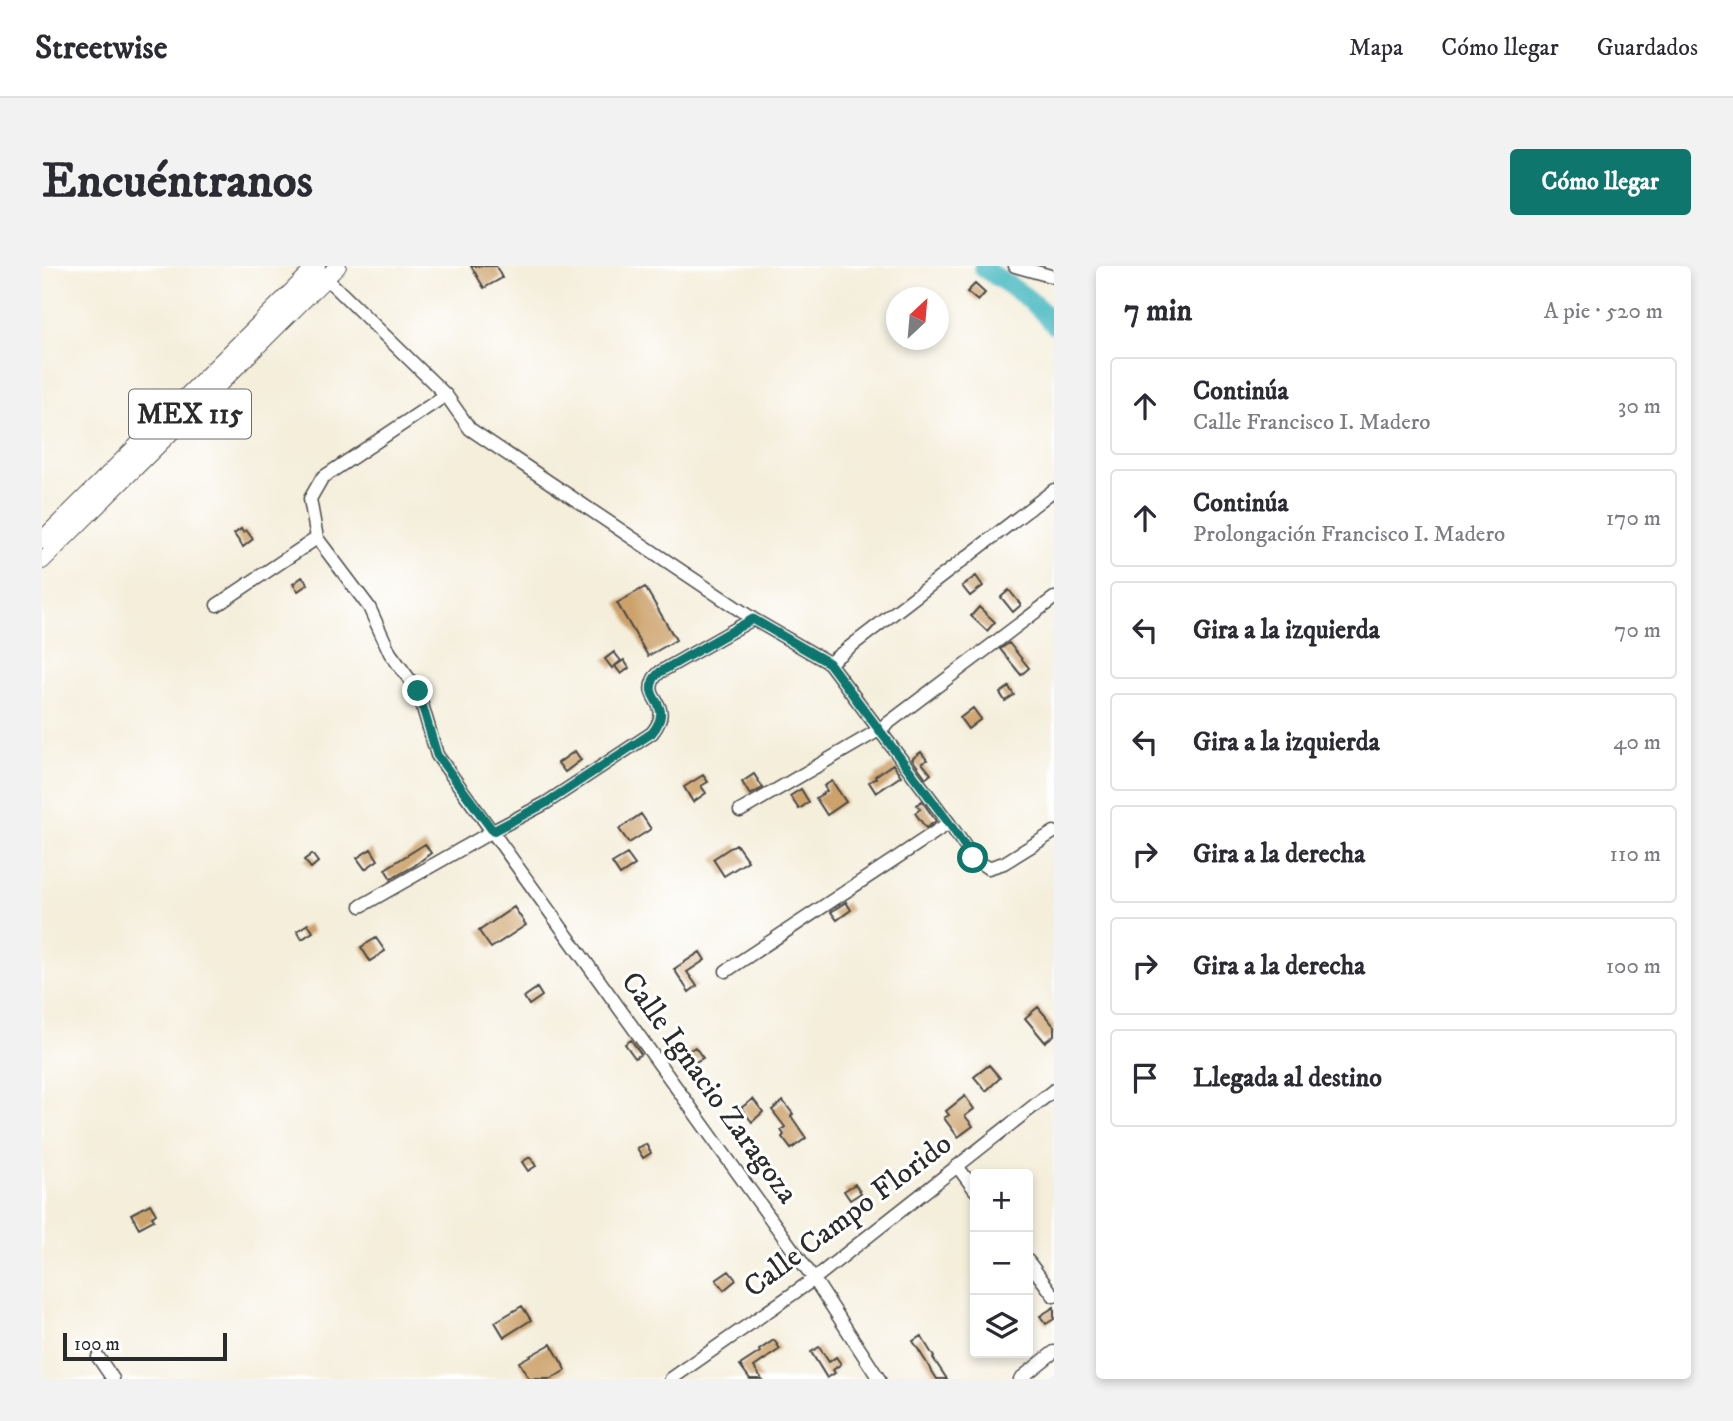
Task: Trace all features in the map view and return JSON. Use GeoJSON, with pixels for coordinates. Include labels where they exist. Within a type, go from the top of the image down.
{"type":"FeatureCollection","features":[{"type":"Feature","properties":{"kind":"main road","name":"MEX 115"},"geometry":{"type":"LineString","coordinates":[[42,540],[322,272],[338,266]]}},
{"type":"Feature","properties":{"kind":"main road","name":"MEX 115"},"geometry":{"type":"LineString","coordinates":[[42,561],[322,272]]}},
{"type":"Feature","properties":{"kind":"street"},"geometry":{"type":"LineString","coordinates":[[1015,266],[1054,277]]}},
{"type":"Feature","properties":{"kind":"street"},"geometry":{"type":"LineString","coordinates":[[322,272],[446,395],[470,429],[753,619],[829,663],[973,858],[988,868],[1004,863],[1054,832]]}},
{"type":"Feature","properties":{"kind":"street"},"geometry":{"type":"LineString","coordinates":[[217,605],[317,538],[310,499],[322,478],[446,395]]}},
{"type":"Feature","properties":{"kind":"street"},"geometry":{"type":"LineString","coordinates":[[829,663],[1054,490]]}},
{"type":"Feature","properties":{"kind":"street","name":"Calle Ignacio Zaragoza"},"geometry":{"type":"LineString","coordinates":[[317,538],[369,607],[390,653],[418,691],[437,755],[814,1279],[879,1379]]}},
{"type":"Feature","properties":{"kind":"street"},"geometry":{"type":"LineString","coordinates":[[740,811],[879,730],[1054,598]]}},
{"type":"Feature","properties":{"kind":"street"},"geometry":{"type":"LineString","coordinates":[[361,906],[546,803],[652,733],[660,723],[662,711],[652,691],[653,681],[660,672],[753,619]]}},
{"type":"Feature","properties":{"kind":"street"},"geometry":{"type":"LineString","coordinates":[[726,971],[949,823]]}},
{"type":"Feature","properties":{"kind":"street","name":"Calle Campo Florido"},"geometry":{"type":"LineString","coordinates":[[671,1379],[814,1279],[1054,1090]]}},
{"type":"Feature","properties":{"kind":"street"},"geometry":{"type":"LineString","coordinates":[[957,1166],[970,1183]]}},
{"type":"Feature","properties":{"kind":"street"},"geometry":{"type":"LineString","coordinates":[[1033,1268],[1054,1296]]}},
{"type":"Feature","properties":{"kind":"street"},"geometry":{"type":"LineString","coordinates":[[1020,1379],[1054,1352]]}},
{"type":"Feature","properties":{"kind":"street"},"geometry":{"type":"LineString","coordinates":[[98,1357],[113,1379]]}},
{"type":"Feature","properties":{"kind":"building"},"geometry":{"type":"Polygon","coordinates":[[[471,266],[496,266],[502,278],[484,288],[471,266]]]}},
{"type":"Feature","properties":{"kind":"building"},"geometry":{"type":"Polygon","coordinates":[[[975,284],[985,293],[978,301],[967,292],[975,284]]]}},
{"type":"Feature","properties":{"kind":"building"},"geometry":{"type":"Polygon","coordinates":[[[241,529],[243,532],[246,530],[253,539],[243,547],[234,534],[241,529]]]}},
{"type":"Feature","properties":{"kind":"building"},"geometry":{"type":"Polygon","coordinates":[[[976,576],[983,586],[970,596],[962,586],[976,576]]]}},
{"type":"Feature","properties":{"kind":"building"},"geometry":{"type":"Polygon","coordinates":[[[302,577],[308,584],[298,591],[293,584],[302,577]]]}},
{"type":"Feature","properties":{"kind":"building"},"geometry":{"type":"Polygon","coordinates":[[[645,587],[676,640],[648,656],[617,603],[645,587]]]}},
{"type":"Feature","properties":{"kind":"building"},"geometry":{"type":"Polygon","coordinates":[[[1009,590],[1021,605],[1013,612],[1001,597],[1009,590]]]}},
{"type":"Feature","properties":{"kind":"building"},"geometry":{"type":"Polygon","coordinates":[[[979,607],[995,622],[987,631],[971,616],[979,607]]]}},
{"type":"Feature","properties":{"kind":"building"},"geometry":{"type":"Polygon","coordinates":[[[1009,643],[1029,668],[1021,675],[1000,649],[1009,643]]]}},
{"type":"Feature","properties":{"kind":"building"},"geometry":{"type":"Polygon","coordinates":[[[614,652],[621,661],[612,668],[605,659],[614,652]]]}},
{"type":"Feature","properties":{"kind":"building"},"geometry":{"type":"Polygon","coordinates":[[[624,660],[629,668],[621,674],[615,666],[624,660]]]}},
{"type":"Feature","properties":{"kind":"building"},"geometry":{"type":"Polygon","coordinates":[[[1009,687],[1014,695],[1005,701],[1000,693],[1009,687]]]}},
{"type":"Feature","properties":{"kind":"building"},"geometry":{"type":"Polygon","coordinates":[[[973,708],[981,719],[968,729],[960,718],[973,708]]]}},
{"type":"Feature","properties":{"kind":"building"},"geometry":{"type":"Polygon","coordinates":[[[575,751],[581,760],[565,772],[558,763],[575,751]]]}},
{"type":"Feature","properties":{"kind":"building"},"geometry":{"type":"Polygon","coordinates":[[[921,752],[927,760],[922,763],[931,774],[926,778],[912,759],[921,752]]]}},
{"type":"Feature","properties":{"kind":"building"},"geometry":{"type":"Polygon","coordinates":[[[893,764],[901,776],[876,793],[869,782],[893,764]]]}},
{"type":"Feature","properties":{"kind":"building"},"geometry":{"type":"Polygon","coordinates":[[[754,774],[763,788],[750,795],[742,782],[754,774]]]}},
{"type":"Feature","properties":{"kind":"building"},"geometry":{"type":"Polygon","coordinates":[[[703,775],[708,782],[701,786],[706,793],[693,802],[684,787],[703,775]]]}},
{"type":"Feature","properties":{"kind":"building"},"geometry":{"type":"Polygon","coordinates":[[[832,781],[846,802],[827,815],[816,798],[827,791],[824,786],[832,781]]]}},
{"type":"Feature","properties":{"kind":"building"},"geometry":{"type":"Polygon","coordinates":[[[801,789],[809,802],[799,809],[790,796],[801,789]]]}},
{"type":"Feature","properties":{"kind":"building"},"geometry":{"type":"Polygon","coordinates":[[[922,801],[936,821],[926,828],[915,813],[920,809],[917,805],[922,801]]]}},
{"type":"Feature","properties":{"kind":"building"},"geometry":{"type":"Polygon","coordinates":[[[641,814],[651,829],[629,843],[619,829],[641,814]]]}},
{"type":"Feature","properties":{"kind":"building"},"geometry":{"type":"Polygon","coordinates":[[[425,844],[431,853],[391,879],[385,869],[425,844]]]}},
{"type":"Feature","properties":{"kind":"building"},"geometry":{"type":"Polygon","coordinates":[[[736,844],[748,861],[724,876],[713,859],[736,844]]]}},
{"type":"Feature","properties":{"kind":"building"},"geometry":{"type":"Polygon","coordinates":[[[371,849],[378,860],[365,869],[357,858],[371,849]]]}},
{"type":"Feature","properties":{"kind":"building"},"geometry":{"type":"Polygon","coordinates":[[[312,854],[318,862],[311,868],[304,860],[312,854]]]}},
{"type":"Feature","properties":{"kind":"building"},"geometry":{"type":"Polygon","coordinates":[[[627,854],[635,865],[620,875],[612,863],[627,854]]]}},
{"type":"Feature","properties":{"kind":"building"},"geometry":{"type":"Polygon","coordinates":[[[846,902],[851,910],[837,920],[831,912],[846,902]]]}},
{"type":"Feature","properties":{"kind":"building"},"geometry":{"type":"Polygon","coordinates":[[[514,907],[526,925],[491,948],[479,931],[514,907]]]}},
{"type":"Feature","properties":{"kind":"building"},"geometry":{"type":"Polygon","coordinates":[[[308,924],[313,932],[302,939],[297,931],[308,924]]]}},
{"type":"Feature","properties":{"kind":"building"},"geometry":{"type":"Polygon","coordinates":[[[376,938],[385,951],[370,961],[361,947],[376,938]]]}},
{"type":"Feature","properties":{"kind":"building"},"geometry":{"type":"Polygon","coordinates":[[[700,952],[705,960],[687,972],[697,986],[689,992],[674,969],[700,952]]]}},
{"type":"Feature","properties":{"kind":"building"},"geometry":{"type":"Polygon","coordinates":[[[537,988],[542,996],[529,1005],[524,997],[537,988]]]}},
{"type":"Feature","properties":{"kind":"building"},"geometry":{"type":"Polygon","coordinates":[[[1038,1007],[1054,1026],[1054,1035],[1045,1042],[1025,1018],[1038,1007]]]}},
{"type":"Feature","properties":{"kind":"building"},"geometry":{"type":"Polygon","coordinates":[[[631,1040],[641,1054],[635,1058],[625,1044],[631,1040]]]}},
{"type":"Feature","properties":{"kind":"building"},"geometry":{"type":"Polygon","coordinates":[[[695,1047],[703,1058],[692,1064],[685,1053],[695,1047]]]}},
{"type":"Feature","properties":{"kind":"building"},"geometry":{"type":"Polygon","coordinates":[[[989,1065],[1000,1078],[986,1091],[974,1077],[989,1065]]]}},
{"type":"Feature","properties":{"kind":"building"},"geometry":{"type":"Polygon","coordinates":[[[965,1096],[974,1109],[965,1116],[973,1126],[958,1137],[944,1118],[949,1115],[946,1111],[965,1096]]]}},
{"type":"Feature","properties":{"kind":"building"},"geometry":{"type":"Polygon","coordinates":[[[753,1099],[763,1112],[752,1122],[741,1108],[753,1099]]]}},
{"type":"Feature","properties":{"kind":"building"},"geometry":{"type":"Polygon","coordinates":[[[783,1101],[806,1138],[791,1149],[782,1137],[784,1135],[781,1130],[785,1127],[772,1110],[783,1101]]]}},
{"type":"Feature","properties":{"kind":"building"},"geometry":{"type":"Polygon","coordinates":[[[646,1144],[651,1153],[643,1158],[637,1148],[646,1144]]]}},
{"type":"Feature","properties":{"kind":"building"},"geometry":{"type":"Polygon","coordinates":[[[530,1157],[536,1166],[528,1171],[522,1162],[530,1157]]]}},
{"type":"Feature","properties":{"kind":"building"},"geometry":{"type":"Polygon","coordinates":[[[855,1184],[861,1193],[850,1200],[844,1191],[855,1184]]]}},
{"type":"Feature","properties":{"kind":"building"},"geometry":{"type":"Polygon","coordinates":[[[150,1204],[156,1214],[152,1217],[154,1220],[139,1228],[131,1214],[150,1204]]]}},
{"type":"Feature","properties":{"kind":"building"},"geometry":{"type":"Polygon","coordinates":[[[729,1271],[736,1280],[724,1290],[716,1280],[729,1271]]]}},
{"type":"Feature","properties":{"kind":"building"},"geometry":{"type":"Polygon","coordinates":[[[522,1306],[531,1320],[504,1337],[495,1322],[522,1306]]]}},
{"type":"Feature","properties":{"kind":"building"},"geometry":{"type":"Polygon","coordinates":[[[1054,1307],[1054,1319],[1046,1324],[1040,1316],[1054,1307]]]}},
{"type":"Feature","properties":{"kind":"building"},"geometry":{"type":"Polygon","coordinates":[[[921,1336],[947,1379],[937,1379],[913,1341],[921,1336]]]}},
{"type":"Feature","properties":{"kind":"building"},"geometry":{"type":"Polygon","coordinates":[[[774,1340],[780,1349],[754,1367],[762,1379],[750,1379],[740,1365],[774,1340]]]}},
{"type":"Feature","properties":{"kind":"building"},"geometry":{"type":"Polygon","coordinates":[[[551,1344],[566,1370],[551,1379],[529,1379],[519,1362],[551,1344]]]}},
{"type":"Feature","properties":{"kind":"building"},"geometry":{"type":"Polygon","coordinates":[[[819,1347],[829,1362],[836,1357],[841,1364],[833,1370],[835,1373],[827,1378],[811,1352],[819,1347]]]}},
{"type":"Feature","properties":{"kind":"waterway"},"geometry":{"type":"LineString","coordinates":[[983,268],[1030,300],[1054,325]]}},
{"type":"Feature","properties":{"kind":"route"},"geometry":{"type":"LineString","coordinates":[[418,691],[437,755],[493,831],[546,803],[652,733],[660,723],[662,711],[652,691],[653,681],[660,672],[753,619],[829,663],[973,858]]}}]}
